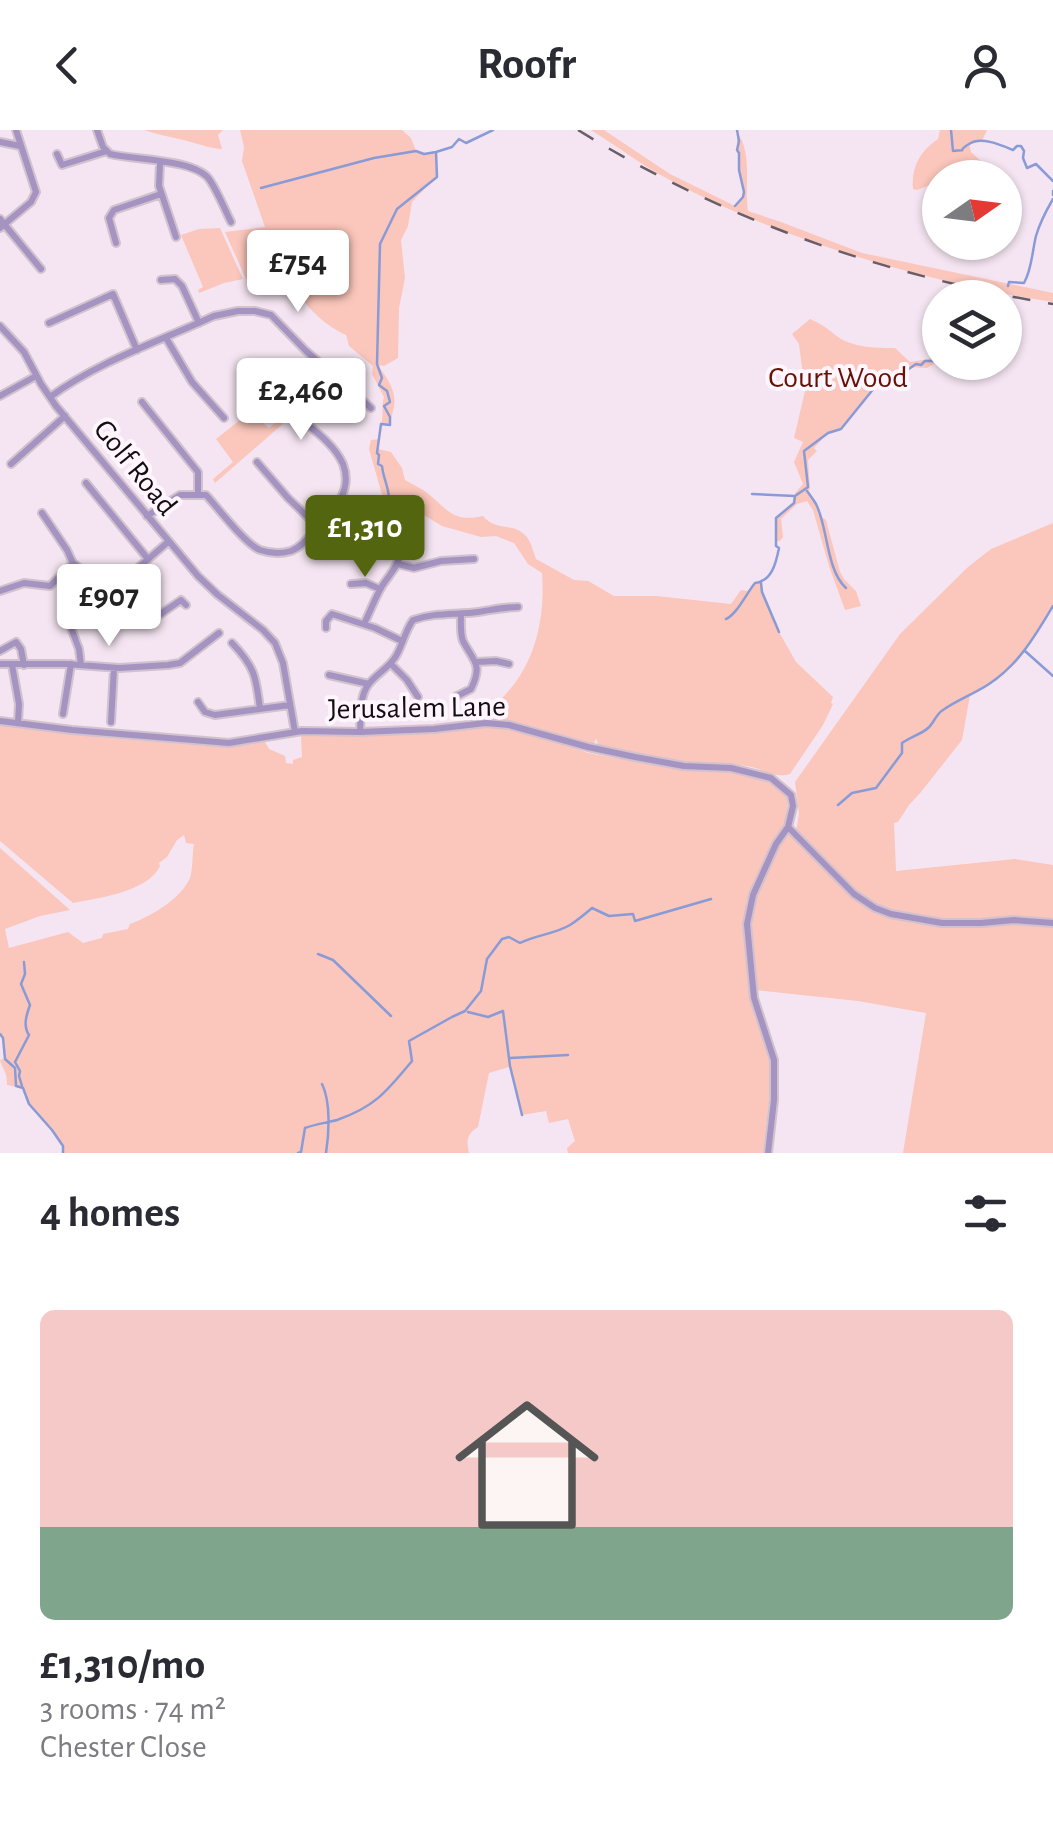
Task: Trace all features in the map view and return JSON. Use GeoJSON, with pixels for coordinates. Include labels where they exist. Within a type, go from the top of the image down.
{"type":"FeatureCollection","features":[{"type":"Feature","properties":{"kind":"street"},"geometry":{"type":"LineString","coordinates":[[16,130],[36,192],[31,202],[1,224],[41,269]]}},
{"type":"Feature","properties":{"kind":"street"},"geometry":{"type":"LineString","coordinates":[[97,130],[110,154],[201,171],[231,222]]}},
{"type":"Feature","properties":{"kind":"street"},"geometry":{"type":"LineString","coordinates":[[0,142],[21,146]]}},
{"type":"Feature","properties":{"kind":"street"},"geometry":{"type":"LineString","coordinates":[[58,154],[62,165],[107,151]]}},
{"type":"Feature","properties":{"kind":"street"},"geometry":{"type":"LineString","coordinates":[[160,162],[161,194],[176,237]]}},
{"type":"Feature","properties":{"kind":"street"},"geometry":{"type":"LineString","coordinates":[[116,242],[109,218],[114,210],[161,194]]}},
{"type":"Feature","properties":{"kind":"street"},"geometry":{"type":"LineString","coordinates":[[161,280],[175,279],[182,286],[199,323]]}},
{"type":"Feature","properties":{"kind":"street"},"geometry":{"type":"LineString","coordinates":[[49,322],[113,294],[138,350]]}},
{"type":"Feature","properties":{"kind":"street"},"geometry":{"type":"LineString","coordinates":[[50,397],[199,323],[230,311],[255,311],[271,315],[371,408]]}},
{"type":"Feature","properties":{"kind":"street","name":"Golf Road"},"geometry":{"type":"LineString","coordinates":[[0,326],[24,352],[50,397],[168,542],[218,595],[275,643],[283,663],[294,732]]}},
{"type":"Feature","properties":{"kind":"street"},"geometry":{"type":"LineString","coordinates":[[166,338],[192,382],[224,418]]}},
{"type":"Feature","properties":{"kind":"street"},"geometry":{"type":"LineString","coordinates":[[147,516],[180,494],[206,495],[250,544],[278,553],[302,545],[340,502],[345,490],[343,464],[321,436],[251,370]]}},
{"type":"Feature","properties":{"kind":"street"},"geometry":{"type":"LineString","coordinates":[[295,415],[331,372]]}},
{"type":"Feature","properties":{"kind":"street"},"geometry":{"type":"LineString","coordinates":[[0,396],[36,376]]}},
{"type":"Feature","properties":{"kind":"street"},"geometry":{"type":"LineString","coordinates":[[142,402],[198,472],[198,494]]}},
{"type":"Feature","properties":{"kind":"street"},"geometry":{"type":"LineString","coordinates":[[11,464],[65,416]]}},
{"type":"Feature","properties":{"kind":"street"},"geometry":{"type":"LineString","coordinates":[[257,462],[318,527]]}},
{"type":"Feature","properties":{"kind":"street"},"geometry":{"type":"LineString","coordinates":[[86,483],[148,559]]}},
{"type":"Feature","properties":{"kind":"street"},"geometry":{"type":"LineString","coordinates":[[42,513],[73,564],[94,579]]}},
{"type":"Feature","properties":{"kind":"street"},"geometry":{"type":"LineString","coordinates":[[364,624],[380,589],[398,564],[398,548],[388,534]]}},
{"type":"Feature","properties":{"kind":"street"},"geometry":{"type":"LineString","coordinates":[[168,542],[118,585],[119,594],[142,620],[152,620],[181,600],[186,605]]}},
{"type":"Feature","properties":{"kind":"street"},"geometry":{"type":"LineString","coordinates":[[398,564],[414,568],[474,559]]}},
{"type":"Feature","properties":{"kind":"street"},"geometry":{"type":"LineString","coordinates":[[0,590],[24,584],[50,586],[73,564]]}},
{"type":"Feature","properties":{"kind":"street"},"geometry":{"type":"LineString","coordinates":[[351,584],[366,582],[380,589]]}},
{"type":"Feature","properties":{"kind":"street"},"geometry":{"type":"LineString","coordinates":[[360,732],[362,705],[369,684],[390,664],[414,620],[443,613],[518,607]]}},
{"type":"Feature","properties":{"kind":"street"},"geometry":{"type":"LineString","coordinates":[[326,628],[326,620],[332,614],[402,641]]}},
{"type":"Feature","properties":{"kind":"street"},"geometry":{"type":"LineString","coordinates":[[455,696],[472,689],[476,678],[476,662],[463,640],[461,614]]}},
{"type":"Feature","properties":{"kind":"street"},"geometry":{"type":"LineString","coordinates":[[70,625],[80,649],[81,665]]}},
{"type":"Feature","properties":{"kind":"street"},"geometry":{"type":"LineString","coordinates":[[0,664],[114,668],[180,664],[219,632]]}},
{"type":"Feature","properties":{"kind":"street"},"geometry":{"type":"LineString","coordinates":[[0,650],[16,642],[22,649],[24,665]]}},
{"type":"Feature","properties":{"kind":"street"},"geometry":{"type":"LineString","coordinates":[[232,644],[251,666],[260,709]]}},
{"type":"Feature","properties":{"kind":"street"},"geometry":{"type":"LineString","coordinates":[[476,662],[509,664]]}},
{"type":"Feature","properties":{"kind":"street"},"geometry":{"type":"LineString","coordinates":[[63,714],[71,664]]}},
{"type":"Feature","properties":{"kind":"street"},"geometry":{"type":"LineString","coordinates":[[390,664],[418,697]]}},
{"type":"Feature","properties":{"kind":"street"},"geometry":{"type":"LineString","coordinates":[[12,665],[18,722]]}},
{"type":"Feature","properties":{"kind":"street"},"geometry":{"type":"LineString","coordinates":[[111,722],[114,668]]}},
{"type":"Feature","properties":{"kind":"street"},"geometry":{"type":"LineString","coordinates":[[329,676],[369,684]]}},
{"type":"Feature","properties":{"kind":"street"},"geometry":{"type":"LineString","coordinates":[[198,702],[205,712],[215,715],[290,705]]}},
{"type":"Feature","properties":{"kind":"street","name":"Jerusalem Lane"},"geometry":{"type":"LineString","coordinates":[[0,721],[229,742],[294,732],[509,725],[635,757],[684,766],[732,768],[771,778],[791,795],[793,813],[788,827]]}},
{"type":"Feature","properties":{"kind":"street"},"geometry":{"type":"LineString","coordinates":[[768,1153],[774,1060],[754,998],[748,924],[753,895],[788,827],[854,894],[891,914],[942,923],[1053,922]]}},
{"type":"Feature","properties":{"kind":"green space"},"geometry":{"type":"Polygon","coordinates":[[[144,130],[223,130],[218,135],[222,149],[206,146],[144,130]]]}},
{"type":"Feature","properties":{"kind":"green space"},"geometry":{"type":"Polygon","coordinates":[[[240,130],[402,130],[411,138],[416,151],[436,152],[436,177],[412,202],[401,240],[405,278],[399,308],[398,358],[378,365],[394,395],[390,425],[381,424],[384,397],[372,374],[373,366],[349,346],[346,335],[313,311],[291,278],[256,285],[246,279],[225,232],[265,227],[242,161],[240,130]]]}},
{"type":"Feature","properties":{"kind":"green space"},"geometry":{"type":"Polygon","coordinates":[[[591,130],[604,130],[670,174],[735,206],[744,192],[737,132],[745,150],[748,211],[862,253],[991,280],[944,280],[806,240],[712,201],[648,168],[591,130]]]}},
{"type":"Feature","properties":{"kind":"green space"},"geometry":{"type":"Polygon","coordinates":[[[940,130],[987,130],[982,141],[969,144],[980,160],[922,160],[922,188],[913,189],[918,160],[938,139],[940,130]]]}},
{"type":"Feature","properties":{"kind":"green space"},"geometry":{"type":"Polygon","coordinates":[[[220,228],[243,279],[199,293],[203,287],[181,235],[220,228]]]}},
{"type":"Feature","properties":{"kind":"green space"},"geometry":{"type":"Polygon","coordinates":[[[1022,287],[1053,293],[1053,302],[1022,297],[1022,287]]]}},
{"type":"Feature","properties":{"kind":"green space","name":"Court Wood"},"geometry":{"type":"Polygon","coordinates":[[[810,319],[851,343],[895,348],[910,362],[922,360],[922,368],[909,367],[893,380],[878,382],[841,429],[828,433],[808,460],[807,492],[826,520],[840,572],[856,591],[861,606],[845,610],[807,501],[797,504],[781,519],[783,537],[776,541],[776,518],[794,503],[795,493],[803,484],[794,462],[803,442],[794,438],[805,391],[799,344],[792,334],[810,319]]]}},
{"type":"Feature","properties":{"kind":"green space"},"geometry":{"type":"Polygon","coordinates":[[[250,412],[269,428],[288,412],[292,416],[215,483],[213,479],[233,462],[216,439],[250,412]]]}},
{"type":"Feature","properties":{"kind":"green space"},"geometry":{"type":"Polygon","coordinates":[[[379,439],[378,449],[391,452],[405,480],[451,513],[464,518],[483,516],[493,524],[519,531],[528,539],[536,559],[614,596],[731,604],[741,590],[748,591],[755,583],[761,583],[779,632],[796,662],[833,697],[823,725],[790,774],[738,765],[661,760],[598,745],[596,738],[593,746],[524,725],[482,720],[515,683],[529,658],[541,616],[542,573],[528,564],[514,543],[442,526],[409,506],[383,498],[369,449],[371,440],[379,439]]]}},
{"type":"Feature","properties":{"kind":"green space"},"geometry":{"type":"Polygon","coordinates":[[[1053,523],[1053,606],[1016,663],[970,695],[962,740],[894,823],[896,871],[1015,859],[1053,865],[1053,920],[952,921],[890,910],[866,900],[796,832],[799,814],[795,782],[900,634],[991,549],[1053,523]]]}},
{"type":"Feature","properties":{"kind":"green space"},"geometry":{"type":"Polygon","coordinates":[[[0,725],[222,747],[265,742],[269,749],[285,756],[286,763],[293,764],[293,760],[302,757],[301,736],[431,733],[477,726],[510,729],[588,753],[682,770],[733,772],[779,787],[787,796],[788,818],[747,899],[744,921],[750,994],[766,1039],[772,1075],[763,1153],[568,1153],[567,1148],[575,1141],[568,1119],[549,1123],[546,1111],[522,1115],[509,1067],[489,1073],[478,1127],[468,1138],[469,1153],[63,1153],[63,1146],[29,1104],[23,1088],[7,1085],[0,1060],[4,1059],[0,1034],[0,848],[70,910],[5,929],[9,948],[68,932],[83,943],[128,929],[130,924],[164,906],[185,886],[191,874],[194,844],[186,843],[184,835],[177,840],[154,875],[134,888],[73,903],[0,841],[0,725]]]}},
{"type":"Feature","properties":{"kind":"green space"},"geometry":{"type":"Polygon","coordinates":[[[788,833],[840,884],[881,915],[974,927],[1015,922],[1053,925],[1053,1153],[903,1153],[926,1013],[755,990],[753,902],[788,833]]]}},
{"type":"Feature","properties":{"kind":"waterway"},"geometry":{"type":"LineString","coordinates":[[261,188],[374,158],[436,152],[452,147],[459,139],[466,143],[493,130]]}},
{"type":"Feature","properties":{"kind":"waterway"},"geometry":{"type":"LineString","coordinates":[[735,206],[744,192],[737,130]]}},
{"type":"Feature","properties":{"kind":"waterway"},"geometry":{"type":"LineString","coordinates":[[951,130],[953,151],[979,141],[1013,150],[1021,146],[1027,168],[1036,164],[1053,181]]}},
{"type":"Feature","properties":{"kind":"waterway"},"geometry":{"type":"LineString","coordinates":[[389,499],[377,453],[381,424],[390,425],[384,406],[390,402],[387,391],[379,385],[382,378],[377,364],[380,244],[397,209],[437,177],[436,152]]}},
{"type":"Feature","properties":{"kind":"waterway"},"geometry":{"type":"LineString","coordinates":[[1022,283],[1043,217],[1053,199]]}},
{"type":"Feature","properties":{"kind":"waterway"},"geometry":{"type":"LineString","coordinates":[[726,619],[755,583],[772,570],[779,548],[776,518],[808,487],[804,451],[828,433],[841,429],[879,382],[893,380],[922,364]]}},
{"type":"Feature","properties":{"kind":"waterway"},"geometry":{"type":"LineString","coordinates":[[807,491],[820,513],[835,571],[846,588]]}},
{"type":"Feature","properties":{"kind":"waterway"},"geometry":{"type":"LineString","coordinates":[[752,494],[795,496]]}},
{"type":"Feature","properties":{"kind":"waterway"},"geometry":{"type":"LineString","coordinates":[[761,583],[779,632]]}},
{"type":"Feature","properties":{"kind":"waterway"},"geometry":{"type":"LineString","coordinates":[[838,805],[852,793],[876,788],[902,753],[902,743],[926,730],[943,710],[1009,668],[1053,606]]}},
{"type":"Feature","properties":{"kind":"waterway"},"geometry":{"type":"LineString","coordinates":[[1025,651],[1053,676]]}},
{"type":"Feature","properties":{"kind":"waterway"},"geometry":{"type":"LineString","coordinates":[[298,1153],[305,1128],[337,1120],[371,1104],[412,1061],[409,1041],[465,1011],[481,991],[487,959],[502,939],[509,937],[520,943],[558,930],[592,908],[609,916],[633,914],[635,921],[711,899]]}},
{"type":"Feature","properties":{"kind":"waterway"},"geometry":{"type":"LineString","coordinates":[[318,954],[333,960],[391,1016]]}},
{"type":"Feature","properties":{"kind":"waterway"},"geometry":{"type":"LineString","coordinates":[[22,1086],[15,1062],[29,1035],[26,1017],[30,1005],[21,984],[24,962]]}},
{"type":"Feature","properties":{"kind":"waterway"},"geometry":{"type":"LineString","coordinates":[[468,1012],[488,1017],[503,1011],[522,1115]]}},
{"type":"Feature","properties":{"kind":"waterway"},"geometry":{"type":"LineString","coordinates":[[0,1034],[5,1059],[15,1068],[16,1086],[23,1088],[29,1104],[63,1146],[63,1153]]}},
{"type":"Feature","properties":{"kind":"waterway"},"geometry":{"type":"LineString","coordinates":[[510,1058],[568,1055]]}},
{"type":"Feature","properties":{"kind":"waterway"},"geometry":{"type":"LineString","coordinates":[[322,1084],[328,1109],[326,1153]]}},
{"type":"Feature","properties":{"kind":"railway"},"geometry":{"type":"LineString","coordinates":[[578,130],[690,191],[807,240],[929,278],[1053,304]]}}]}
